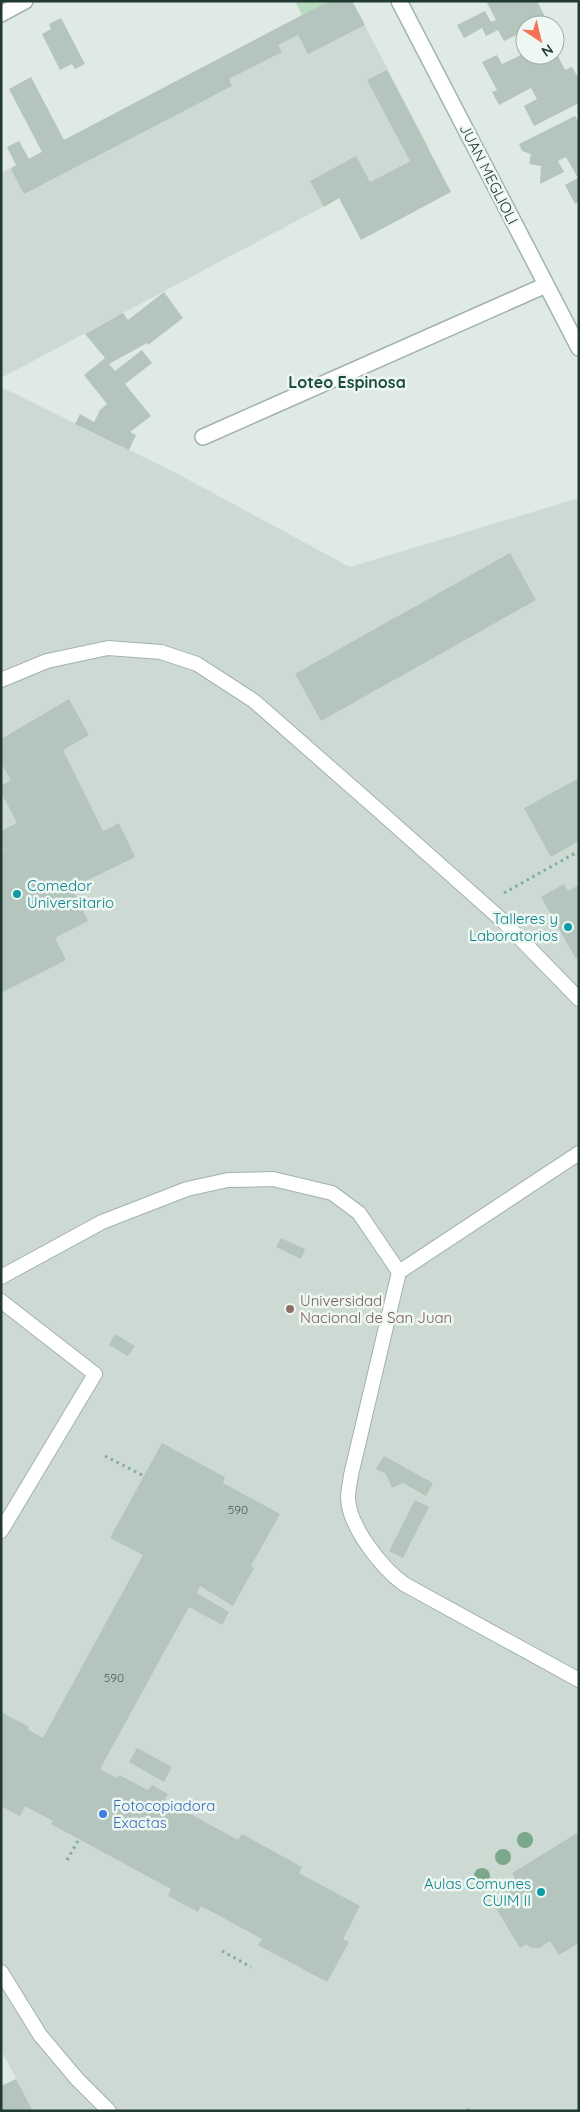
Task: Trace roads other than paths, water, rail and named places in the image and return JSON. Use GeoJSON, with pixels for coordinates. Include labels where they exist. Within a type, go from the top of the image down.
{"type":"FeatureCollection","features":[{"type":"Feature","properties":{"kind":"street"},"geometry":{"type":"LineString","coordinates":[[1,14],[26,1]]}},
{"type":"Feature","properties":{"kind":"street","name":"JUAN MEGLIOLI"},"geometry":{"type":"LineString","coordinates":[[399,1],[579,348]]}},
{"type":"Feature","properties":{"kind":"street"},"geometry":{"type":"LineString","coordinates":[[203,437],[546,285]]}},
{"type":"Feature","properties":{"kind":"lane"},"geometry":{"type":"LineString","coordinates":[[1,680],[47,660],[108,648],[161,652],[197,664],[254,701],[484,904],[579,999]]}},
{"type":"Feature","properties":{"kind":"lane"},"geometry":{"type":"LineString","coordinates":[[579,1153],[399,1272],[351,1475],[348,1500],[357,1525],[383,1566],[404,1584],[579,1680]]}},
{"type":"Feature","properties":{"kind":"lane"},"geometry":{"type":"LineString","coordinates":[[1,1277],[102,1222],[187,1189],[228,1180],[273,1179],[332,1193],[359,1213],[399,1272]]}},
{"type":"Feature","properties":{"kind":"lane"},"geometry":{"type":"LineString","coordinates":[[1,1301],[95,1374],[1,1530]]}},
{"type":"Feature","properties":{"kind":"lane"},"geometry":{"type":"LineString","coordinates":[[1,1972],[40,2035],[77,2079],[110,2111]]}},
{"type":"Feature","properties":{"kind":"place","name":"Comedor Universitario"},"geometry":{"type":"Point","coordinates":[17,894]}},
{"type":"Feature","properties":{"kind":"place","name":"Talleres y Laboratorios"},"geometry":{"type":"Point","coordinates":[568,927]}},
{"type":"Feature","properties":{"kind":"place","name":"Universidad Nacional de San Juan"},"geometry":{"type":"Point","coordinates":[290,1309]}},
{"type":"Feature","properties":{"kind":"place","name":"Fotocopiadora Exactas"},"geometry":{"type":"Point","coordinates":[103,1814]}},
{"type":"Feature","properties":{"kind":"place","name":"Aulas Comunes CUIM II"},"geometry":{"type":"Point","coordinates":[541,1892]}},
{"type":"Feature","properties":{"kind":"district","name":"Loteo Espinosa"},"geometry":{"type":"Point","coordinates":[347,382]}}]}
